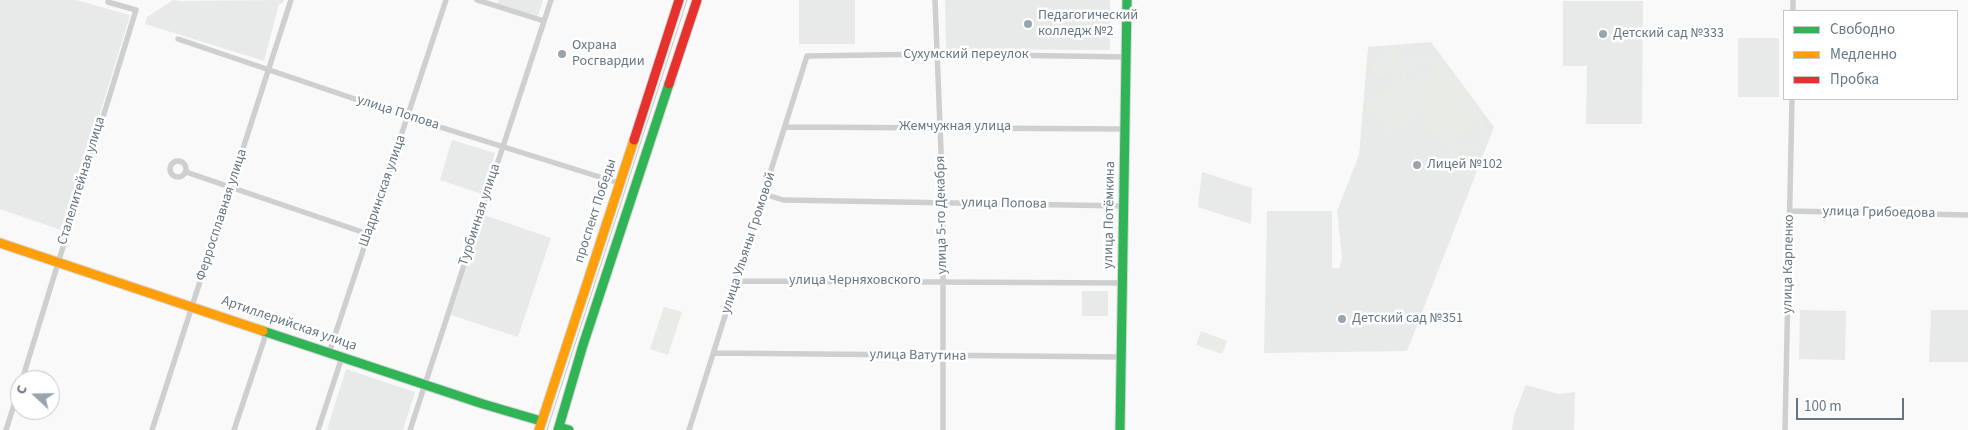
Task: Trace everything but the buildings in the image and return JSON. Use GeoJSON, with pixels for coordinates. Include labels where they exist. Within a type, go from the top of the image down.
{"type":"FeatureCollection","features":[{"type":"Feature","properties":{"kind":"street","name":"Ферросплавная улица"},"geometry":{"type":"LineString","coordinates":[[152,430],[291,0]]}},
{"type":"Feature","properties":{"kind":"street","name":"Шадринская улица"},"geometry":{"type":"LineString","coordinates":[[329,353],[446,0]]}},
{"type":"Feature","properties":{"kind":"street"},"geometry":{"type":"LineString","coordinates":[[477,0],[544,20]]}},
{"type":"Feature","properties":{"kind":"street","name":"Турбинная улица"},"geometry":{"type":"LineString","coordinates":[[410,430],[551,0]]}},
{"type":"Feature","properties":{"kind":"street","name":"проспект Победы"},"geometry":{"type":"LineString","coordinates":[[540,426],[679,0]]}},
{"type":"Feature","properties":{"kind":"street"},"geometry":{"type":"LineString","coordinates":[[558,428],[697,0]]}},
{"type":"Feature","properties":{"kind":"street","name":"улица 5-го Декабря"},"geometry":{"type":"LineString","coordinates":[[935,0],[943,202],[943,430]]}},
{"type":"Feature","properties":{"kind":"street","name":"улица Потёмкина"},"geometry":{"type":"LineString","coordinates":[[1120,430],[1127,0]]}},
{"type":"Feature","properties":{"kind":"street","name":"Сталелитейная улица"},"geometry":{"type":"LineString","coordinates":[[25,370],[136,10],[108,2]]}},
{"type":"Feature","properties":{"kind":"street","name":"улица Попова"},"geometry":{"type":"LineString","coordinates":[[178,39],[408,117],[620,183]]}},
{"type":"Feature","properties":{"kind":"street","name":"Сухумский переулок"},"geometry":{"type":"LineString","coordinates":[[807,56],[937,54],[1126,57]]}},
{"type":"Feature","properties":{"kind":"street","name":"улица Ульяны Громовой"},"geometry":{"type":"LineString","coordinates":[[689,430],[807,56]]}},
{"type":"Feature","properties":{"kind":"street","name":"улица Карпенко"},"geometry":{"type":"LineString","coordinates":[[1786,430],[1792,100]]}},
{"type":"Feature","properties":{"kind":"street","name":"Жемчужная улица"},"geometry":{"type":"LineString","coordinates":[[786,127],[1125,129]]}},
{"type":"Feature","properties":{"kind":"street"},"geometry":{"type":"LineString","coordinates":[[186,172],[232,186],[368,234]]}},
{"type":"Feature","properties":{"kind":"street","name":"улица Попова"},"geometry":{"type":"LineString","coordinates":[[764,194],[782,200],[1124,206]]}},
{"type":"Feature","properties":{"kind":"street","name":"улица Грибоедова"},"geometry":{"type":"LineString","coordinates":[[1790,211],[1968,215]]}},
{"type":"Feature","properties":{"kind":"street","name":"Артиллерийская улица"},"geometry":{"type":"LineString","coordinates":[[0,243],[342,357],[540,426],[569,430]]}},
{"type":"Feature","properties":{"kind":"street","name":"улица Черняховского"},"geometry":{"type":"LineString","coordinates":[[737,281],[1123,283]]}},
{"type":"Feature","properties":{"kind":"street"},"geometry":{"type":"LineString","coordinates":[[234,430],[267,332]]}},
{"type":"Feature","properties":{"kind":"street","name":"улица Ватутина"},"geometry":{"type":"LineString","coordinates":[[714,353],[1122,357]]}},
{"type":"Feature","properties":{"kind":"street"},"geometry":{"type":"LineString","coordinates":[[318,430],[342,357]]}},
{"type":"Feature","properties":{"kind":"street"},"geometry":{"type":"LineString","coordinates":[[6,430],[10,417]]}},
{"type":"Feature","properties":{"kind":"shaded area"},"geometry":{"type":"Polygon","coordinates":[[[0,0],[76,0],[130,15],[64,231],[0,209],[0,0]]]}},
{"type":"Feature","properties":{"kind":"shaded area"},"geometry":{"type":"Polygon","coordinates":[[[173,0],[284,0],[282,4],[279,4],[264,61],[145,24],[147,17],[173,0]]]}},
{"type":"Feature","properties":{"kind":"shaded area"},"geometry":{"type":"Polygon","coordinates":[[[499,0],[543,0],[538,16],[497,4],[499,0]]]}},
{"type":"Feature","properties":{"kind":"shaded area"},"geometry":{"type":"Polygon","coordinates":[[[799,0],[855,0],[855,44],[799,44],[799,0]]]}},
{"type":"Feature","properties":{"kind":"shaded area","name":"Педагогический колледж №2"},"geometry":{"type":"Polygon","coordinates":[[[945,0],[1110,0],[1110,50],[946,49],[945,0]]]}},
{"type":"Feature","properties":{"kind":"shaded area","name":"Детский сад №333"},"geometry":{"type":"Polygon","coordinates":[[[1563,1],[1643,1],[1642,124],[1586,124],[1587,66],[1563,66],[1563,1]]]}},
{"type":"Feature","properties":{"kind":"shaded area"},"geometry":{"type":"Polygon","coordinates":[[[1738,38],[1779,38],[1779,97],[1738,97],[1738,38]]]}},
{"type":"Feature","properties":{"kind":"shaded area","name":"Лицей №102"},"geometry":{"type":"Polygon","coordinates":[[[1431,42],[1494,127],[1407,351],[1264,353],[1267,211],[1332,211],[1332,268],[1339,268],[1342,258],[1337,211],[1359,155],[1368,47],[1431,42]]]}},
{"type":"Feature","properties":{"kind":"shaded area"},"geometry":{"type":"Polygon","coordinates":[[[1395,47],[1405,60],[1393,68],[1401,79],[1405,66],[1418,56],[1430,56],[1443,63],[1484,119],[1485,134],[1477,147],[1467,152],[1455,152],[1457,156],[1453,158],[1390,71],[1378,79],[1369,66],[1395,47]],[[1426,60],[1416,62],[1409,69],[1406,78],[1407,86],[1438,65],[1426,60]],[[1478,120],[1448,143],[1460,149],[1466,149],[1474,145],[1481,131],[1478,120]]]}},
{"type":"Feature","properties":{"kind":"shaded area"},"geometry":{"type":"Polygon","coordinates":[[[1397,83],[1407,96],[1377,118],[1367,104],[1397,83]]]}},
{"type":"Feature","properties":{"kind":"shaded area"},"geometry":{"type":"Polygon","coordinates":[[[1407,97],[1418,112],[1389,134],[1378,119],[1407,97]]]}},
{"type":"Feature","properties":{"kind":"shaded area"},"geometry":{"type":"Polygon","coordinates":[[[452,140],[495,153],[482,194],[440,180],[452,140]]]}},
{"type":"Feature","properties":{"kind":"shaded area"},"geometry":{"type":"Polygon","coordinates":[[[1202,172],[1252,188],[1251,224],[1198,207],[1202,172]]]}},
{"type":"Feature","properties":{"kind":"shaded area"},"geometry":{"type":"Polygon","coordinates":[[[484,215],[551,238],[518,337],[451,315],[484,215]]]}},
{"type":"Feature","properties":{"kind":"shaded area"},"geometry":{"type":"Polygon","coordinates":[[[1082,291],[1108,291],[1108,316],[1082,316],[1082,291]]]}},
{"type":"Feature","properties":{"kind":"shaded area"},"geometry":{"type":"Polygon","coordinates":[[[664,307],[682,312],[668,355],[650,349],[664,307]]]}},
{"type":"Feature","properties":{"kind":"shaded area"},"geometry":{"type":"Polygon","coordinates":[[[1800,310],[1846,311],[1845,360],[1799,359],[1800,310]]]}},
{"type":"Feature","properties":{"kind":"shaded area"},"geometry":{"type":"Polygon","coordinates":[[[1931,310],[1968,310],[1968,362],[1929,362],[1931,310]]]}},
{"type":"Feature","properties":{"kind":"shaded area"},"geometry":{"type":"Polygon","coordinates":[[[1201,331],[1227,341],[1222,354],[1196,345],[1201,331]]]}},
{"type":"Feature","properties":{"kind":"shaded area"},"geometry":{"type":"Polygon","coordinates":[[[346,369],[415,392],[403,430],[327,430],[346,369]]]}},
{"type":"Feature","properties":{"kind":"shaded area"},"geometry":{"type":"Polygon","coordinates":[[[1526,385],[1559,394],[1575,392],[1574,430],[1512,430],[1514,415],[1526,385]]]}},
{"type":"Feature","properties":{"kind":"tram line"},"geometry":{"type":"LineString","coordinates":[[547,430],[687,0]]}},
{"type":"Feature","properties":{"kind":"traffic: fast"},"geometry":{"type":"LineString","coordinates":[[1120,430],[1127,0]]}},
{"type":"Feature","properties":{"kind":"traffic: fast"},"geometry":{"type":"LineString","coordinates":[[558,430],[583,345],[669,84]]}},
{"type":"Feature","properties":{"kind":"traffic: fast"},"geometry":{"type":"LineString","coordinates":[[263,331],[483,404],[541,421]]}},
{"type":"Feature","properties":{"kind":"traffic: fast"},"geometry":{"type":"LineString","coordinates":[[559,427],[569,430]]}},
{"type":"Feature","properties":{"kind":"traffic: slow"},"geometry":{"type":"LineString","coordinates":[[539,430],[634,140]]}},
{"type":"Feature","properties":{"kind":"traffic: slow"},"geometry":{"type":"LineString","coordinates":[[0,243],[263,331]]}},
{"type":"Feature","properties":{"kind":"traffic: jam"},"geometry":{"type":"LineString","coordinates":[[634,140],[679,0]]}},
{"type":"Feature","properties":{"kind":"traffic: jam"},"geometry":{"type":"LineString","coordinates":[[669,84],[697,0]]}},
{"type":"Feature","properties":{"kind":"place","name":"Педагогический колледж №2"},"geometry":{"type":"Point","coordinates":[1028,24]}},
{"type":"Feature","properties":{"kind":"place","name":"Детский сад №333"},"geometry":{"type":"Point","coordinates":[1603,34]}},
{"type":"Feature","properties":{"kind":"place","name":"Охрана Росгвардии"},"geometry":{"type":"Point","coordinates":[562,54]}},
{"type":"Feature","properties":{"kind":"place","name":"Лицей №102"},"geometry":{"type":"Point","coordinates":[1417,165]}},
{"type":"Feature","properties":{"kind":"place","name":"Детский сад №351"},"geometry":{"type":"Point","coordinates":[1342,319]}}]}
